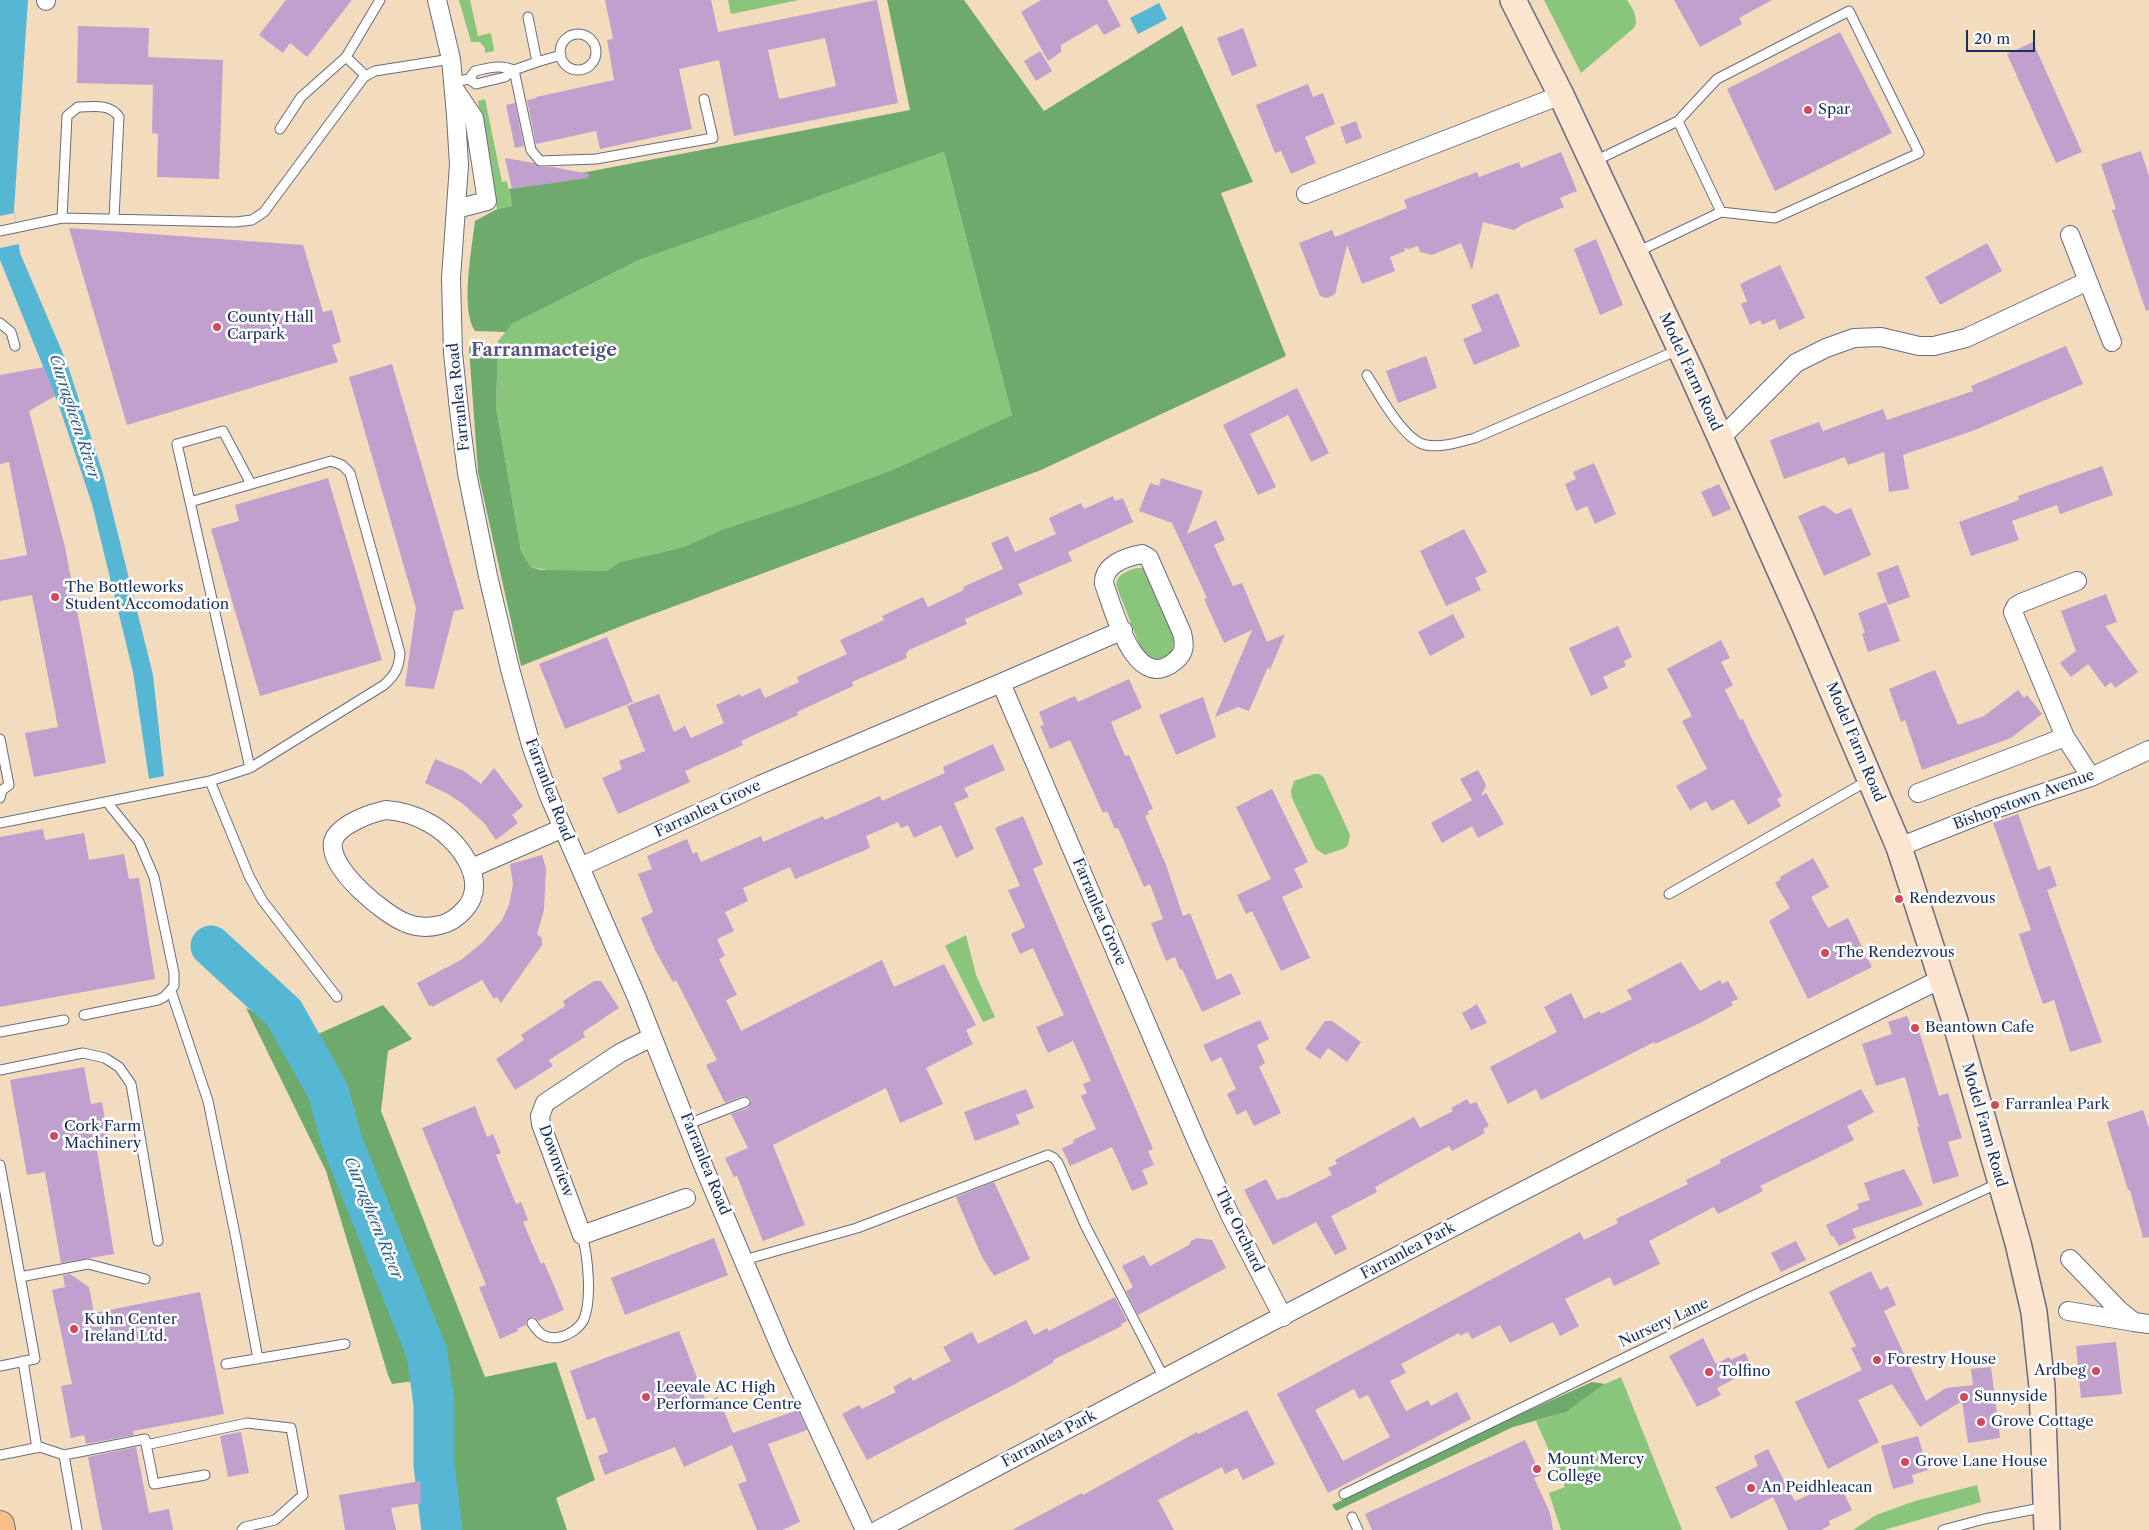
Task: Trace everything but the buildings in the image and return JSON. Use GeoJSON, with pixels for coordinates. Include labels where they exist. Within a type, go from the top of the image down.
{"type":"FeatureCollection","features":[{"type":"Feature","properties":{"kind":"highway"},"geometry":{"type":"LineString","coordinates":[[0,1525],[1,1530]]}},
{"type":"Feature","properties":{"kind":"main road","name":"Model Farm Road"},"geometry":{"type":"LineString","coordinates":[[1512,0],[1561,95],[1681,349],[1871,779],[1899,847],[1955,1021],[2018,1243],[2034,1312],[2042,1387],[2047,1518]]}},
{"type":"Feature","properties":{"kind":"street","name":"Farranlea Road"},"geometry":{"type":"LineString","coordinates":[[437,0],[450,59],[459,84],[458,165],[451,278],[453,353],[467,473],[510,669],[531,745],[563,828],[652,1037],[703,1165],[782,1352],[865,1530]]}},
{"type":"Feature","properties":{"kind":"street"},"geometry":{"type":"LineString","coordinates":[[456,209],[487,201],[474,118],[459,84]]}},
{"type":"Feature","properties":{"kind":"street"},"geometry":{"type":"LineString","coordinates":[[1306,194],[1561,95]]}},
{"type":"Feature","properties":{"kind":"street"},"geometry":{"type":"LineString","coordinates":[[2070,235],[2112,342]]}},
{"type":"Feature","properties":{"kind":"street"},"geometry":{"type":"LineString","coordinates":[[1721,438],[1796,364],[1826,348],[1854,338],[1881,337],[1919,346],[1934,346],[1966,338],[2088,282]]}},
{"type":"Feature","properties":{"kind":"street"},"geometry":{"type":"LineString","coordinates":[[1142,554],[1149,558],[1185,644],[1180,658],[1168,667],[1153,669],[1141,663],[1133,654],[1123,630],[1104,584],[1104,577],[1111,566],[1142,554]]}},
{"type":"Feature","properties":{"kind":"street"},"geometry":{"type":"LineString","coordinates":[[2076,581],[2021,603],[2016,606],[2013,612],[2065,737],[2091,777]]}},
{"type":"Feature","properties":{"kind":"street","name":"Farranlea Grove"},"geometry":{"type":"LineString","coordinates":[[580,867],[760,785],[1123,630]]}},
{"type":"Feature","properties":{"kind":"street","name":"Farranlea Grove"},"geometry":{"type":"LineString","coordinates":[[1001,682],[1197,1142]]}},
{"type":"Feature","properties":{"kind":"street"},"geometry":{"type":"LineString","coordinates":[[1918,794],[2065,737]]}},
{"type":"Feature","properties":{"kind":"street","name":"Bishopstown Avenue"},"geometry":{"type":"LineString","coordinates":[[1899,847],[1995,809],[2091,777],[2149,750]]}},
{"type":"Feature","properties":{"kind":"street"},"geometry":{"type":"LineString","coordinates":[[386,810],[399,811],[413,815],[440,830],[451,839],[472,868],[472,896],[464,910],[454,920],[443,925],[428,928],[416,926],[396,918],[368,898],[340,866],[333,849],[333,842],[345,827],[360,818],[374,812],[386,810]]}},
{"type":"Feature","properties":{"kind":"street"},"geometry":{"type":"LineString","coordinates":[[472,868],[563,828]]}},
{"type":"Feature","properties":{"kind":"street","name":"Farranlea Park"},"geometry":{"type":"LineString","coordinates":[[878,1530],[1164,1378],[1703,1098],[1941,979]]}},
{"type":"Feature","properties":{"kind":"street","name":"Downview"},"geometry":{"type":"LineString","coordinates":[[582,1235],[541,1124],[541,1109],[545,1103],[615,1056],[652,1037]]}},
{"type":"Feature","properties":{"kind":"street","name":"The Orchard"},"geometry":{"type":"LineString","coordinates":[[1197,1142],[1230,1215],[1283,1317]]}},
{"type":"Feature","properties":{"kind":"street"},"geometry":{"type":"LineString","coordinates":[[582,1235],[686,1198]]}},
{"type":"Feature","properties":{"kind":"street"},"geometry":{"type":"LineString","coordinates":[[2070,1260],[2119,1310],[2142,1323]]}},
{"type":"Feature","properties":{"kind":"street"},"geometry":{"type":"LineString","coordinates":[[2068,1311],[2142,1323]]}},
{"type":"Feature","properties":{"kind":"lane"},"geometry":{"type":"LineString","coordinates":[[280,129],[301,96],[346,57],[380,0]]}},
{"type":"Feature","properties":{"kind":"lane"},"geometry":{"type":"LineString","coordinates":[[1593,162],[1678,121],[1717,79],[1849,10],[1919,153],[1775,218],[1721,212],[1635,252]]}},
{"type":"Feature","properties":{"kind":"lane"},"geometry":{"type":"LineString","coordinates":[[528,17],[537,62]]}},
{"type":"Feature","properties":{"kind":"lane"},"geometry":{"type":"LineString","coordinates":[[580,34],[588,37],[596,48],[596,56],[593,62],[588,67],[580,70],[571,68],[564,63],[561,55],[561,47],[565,40],[572,35],[580,34]]}},
{"type":"Feature","properties":{"kind":"lane"},"geometry":{"type":"LineString","coordinates":[[459,84],[476,84],[505,78],[514,70],[561,55]]}},
{"type":"Feature","properties":{"kind":"lane"},"geometry":{"type":"LineString","coordinates":[[346,57],[366,76]]}},
{"type":"Feature","properties":{"kind":"lane"},"geometry":{"type":"LineString","coordinates":[[0,230],[62,218],[236,222],[252,220],[264,212],[360,80],[380,70],[450,59]]}},
{"type":"Feature","properties":{"kind":"lane"},"geometry":{"type":"LineString","coordinates":[[514,70],[531,150],[540,161],[596,160],[713,138],[704,99]]}},
{"type":"Feature","properties":{"kind":"lane"},"geometry":{"type":"LineString","coordinates":[[62,218],[67,116],[78,107],[108,107],[114,110],[119,117],[114,218]]}},
{"type":"Feature","properties":{"kind":"lane"},"geometry":{"type":"LineString","coordinates":[[1678,121],[1721,212]]}},
{"type":"Feature","properties":{"kind":"lane"},"geometry":{"type":"LineString","coordinates":[[0,324],[11,332],[15,346]]}},
{"type":"Feature","properties":{"kind":"lane"},"geometry":{"type":"LineString","coordinates":[[1366,375],[1396,420],[1408,434],[1424,445],[1446,445],[1475,438],[1681,349]]}},
{"type":"Feature","properties":{"kind":"lane"},"geometry":{"type":"LineString","coordinates":[[250,768],[177,444],[223,431],[251,484]]}},
{"type":"Feature","properties":{"kind":"lane"},"geometry":{"type":"LineString","coordinates":[[0,823],[210,781],[250,768],[384,685],[395,675],[400,664],[400,652],[350,473],[342,465],[331,461],[190,502]]}},
{"type":"Feature","properties":{"kind":"lane"},"geometry":{"type":"LineString","coordinates":[[0,739],[9,786],[2,790],[0,798]]}},
{"type":"Feature","properties":{"kind":"lane"},"geometry":{"type":"LineString","coordinates":[[1669,894],[1871,779]]}},
{"type":"Feature","properties":{"kind":"lane"},"geometry":{"type":"LineString","coordinates":[[210,781],[249,876],[262,900],[337,997]]}},
{"type":"Feature","properties":{"kind":"lane"},"geometry":{"type":"LineString","coordinates":[[84,1015],[158,1000],[171,991],[174,986],[174,973],[154,877],[139,842],[107,802]]}},
{"type":"Feature","properties":{"kind":"lane"},"geometry":{"type":"LineString","coordinates":[[171,991],[208,1102],[236,1238],[258,1359]]}},
{"type":"Feature","properties":{"kind":"lane"},"geometry":{"type":"LineString","coordinates":[[0,1032],[64,1020]]}},
{"type":"Feature","properties":{"kind":"lane"},"geometry":{"type":"LineString","coordinates":[[0,1070],[83,1053],[105,1058],[119,1067],[131,1084],[158,1241]]}},
{"type":"Feature","properties":{"kind":"lane"},"geometry":{"type":"LineString","coordinates":[[688,1124],[744,1102]]}},
{"type":"Feature","properties":{"kind":"lane"},"geometry":{"type":"LineString","coordinates":[[744,1260],[857,1228],[1048,1155],[1054,1158],[1058,1164],[1085,1225],[1164,1378]]}},
{"type":"Feature","properties":{"kind":"lane"},"geometry":{"type":"LineString","coordinates":[[0,1165],[34,1359],[0,1366]]}},
{"type":"Feature","properties":{"kind":"lane","name":"Nursery Lane"},"geometry":{"type":"LineString","coordinates":[[1344,1494],[1700,1321],[2000,1182]]}},
{"type":"Feature","properties":{"kind":"lane"},"geometry":{"type":"LineString","coordinates":[[532,1323],[538,1333],[543,1336],[558,1338],[571,1332],[584,1319],[588,1269],[582,1235]]}},
{"type":"Feature","properties":{"kind":"lane"},"geometry":{"type":"LineString","coordinates":[[20,1277],[88,1264],[145,1279]]}},
{"type":"Feature","properties":{"kind":"lane"},"geometry":{"type":"LineString","coordinates":[[226,1364],[345,1344]]}},
{"type":"Feature","properties":{"kind":"lane"},"geometry":{"type":"LineString","coordinates":[[22,1361],[37,1448]]}},
{"type":"Feature","properties":{"kind":"lane"},"geometry":{"type":"LineString","coordinates":[[146,1445],[247,1423],[291,1428],[303,1495],[275,1520],[245,1527],[242,1530]]}},
{"type":"Feature","properties":{"kind":"lane"},"geometry":{"type":"LineString","coordinates":[[0,1455],[37,1448],[64,1455],[145,1439],[154,1484],[205,1475]]}},
{"type":"Feature","properties":{"kind":"lane"},"geometry":{"type":"LineString","coordinates":[[64,1455],[77,1530]]}},
{"type":"Feature","properties":{"kind":"lane"},"geometry":{"type":"LineString","coordinates":[[1352,1517],[1358,1530]]}},
{"type":"Feature","properties":{"kind":"lane"},"geometry":{"type":"LineString","coordinates":[[1944,1530],[1984,1519],[2047,1518]]}},
{"type":"Feature","properties":{"kind":"green space"},"geometry":{"type":"Polygon","coordinates":[[[459,0],[470,0],[478,36],[491,33],[494,51],[485,53],[485,48],[480,42],[471,42],[459,0]]]}},
{"type":"Feature","properties":{"kind":"green space"},"geometry":{"type":"Polygon","coordinates":[[[728,0],[799,0],[731,14],[728,0]]]}},
{"type":"Feature","properties":{"kind":"green space"},"geometry":{"type":"Polygon","coordinates":[[[887,0],[964,0],[1044,111],[1182,26],[1253,182],[1221,193],[1286,356],[1041,470],[629,623],[521,666],[478,472],[469,348],[474,342],[498,348],[496,407],[521,551],[531,567],[541,570],[607,571],[620,562],[684,547],[721,530],[800,504],[892,470],[1012,415],[944,152],[639,260],[512,324],[506,332],[475,331],[471,321],[468,309],[468,278],[475,221],[497,209],[512,206],[509,189],[571,175],[910,110],[887,0]]]}},
{"type":"Feature","properties":{"kind":"green space"},"geometry":{"type":"Polygon","coordinates":[[[1544,0],[1627,0],[1635,16],[1635,27],[1581,73],[1544,0]]]}},
{"type":"Feature","properties":{"kind":"green space"},"geometry":{"type":"Polygon","coordinates":[[[485,99],[502,182],[507,181],[512,206],[497,209],[478,101],[485,99]]]}},
{"type":"Feature","properties":{"kind":"green space"},"geometry":{"type":"Polygon","coordinates":[[[944,152],[1012,415],[892,470],[800,504],[721,530],[684,547],[620,562],[607,571],[552,571],[531,567],[521,551],[496,407],[498,341],[512,324],[639,260],[944,152]]]}},
{"type":"Feature","properties":{"kind":"green space"},"geometry":{"type":"Polygon","coordinates":[[[1136,568],[1142,568],[1146,572],[1175,638],[1171,654],[1165,660],[1151,659],[1140,646],[1116,585],[1120,576],[1136,568]]]}},
{"type":"Feature","properties":{"kind":"green space"},"geometry":{"type":"Polygon","coordinates":[[[1314,774],[1320,774],[1324,778],[1350,835],[1348,845],[1345,848],[1325,855],[1316,849],[1292,798],[1291,791],[1294,781],[1314,774]]]}},
{"type":"Feature","properties":{"kind":"green space"},"geometry":{"type":"Polygon","coordinates":[[[966,935],[976,975],[995,1017],[983,1022],[945,946],[966,935]]]}},
{"type":"Feature","properties":{"kind":"green space"},"geometry":{"type":"Polygon","coordinates":[[[383,1005],[412,1039],[388,1051],[381,1111],[485,1377],[556,1362],[595,1480],[556,1498],[567,1530],[423,1530],[415,1381],[392,1384],[326,1171],[246,1008],[309,1038],[383,1005]]]}},
{"type":"Feature","properties":{"kind":"green space"},"geometry":{"type":"Polygon","coordinates":[[[1621,1377],[1682,1530],[1561,1530],[1549,1493],[1565,1487],[1536,1421],[1566,1412],[1605,1384],[1621,1377]]]}},
{"type":"Feature","properties":{"kind":"green space"},"geometry":{"type":"Polygon","coordinates":[[[1592,1382],[1605,1384],[1566,1412],[1513,1427],[1336,1511],[1332,1505],[1476,1434],[1592,1382]]]}},
{"type":"Feature","properties":{"kind":"green space"},"geometry":{"type":"Polygon","coordinates":[[[1977,1485],[1981,1502],[1884,1530],[1853,1530],[1876,1515],[1915,1501],[1977,1485]]]}},
{"type":"Feature","properties":{"kind":"water"},"geometry":{"type":"Polygon","coordinates":[[[0,0],[28,0],[14,210],[20,253],[67,363],[103,474],[153,675],[164,776],[149,779],[133,672],[92,504],[59,406],[0,260],[0,0]]]}},
{"type":"Feature","properties":{"kind":"water"},"geometry":{"type":"Polygon","coordinates":[[[1159,3],[1167,19],[1138,34],[1130,18],[1159,3]]]}},
{"type":"Feature","properties":{"kind":"pier"},"geometry":{"type":"Polygon","coordinates":[[[14,213],[19,244],[0,248],[0,216],[14,213]]]}},
{"type":"Feature","properties":{"kind":"waterway","name":"Curragheen River"},"geometry":{"type":"LineString","coordinates":[[211,946],[284,1013],[328,1091],[342,1142],[427,1353],[434,1404],[434,1465],[442,1530]]}},
{"type":"Feature","properties":{"kind":"place","name":"Spar"},"geometry":{"type":"Point","coordinates":[1808,110]}},
{"type":"Feature","properties":{"kind":"place","name":"County Hall Carpark"},"geometry":{"type":"Point","coordinates":[217,327]}},
{"type":"Feature","properties":{"kind":"place","name":"The Bottleworks Student Accomodation"},"geometry":{"type":"Point","coordinates":[55,597]}},
{"type":"Feature","properties":{"kind":"place","name":"Rendezvous"},"geometry":{"type":"Point","coordinates":[1899,899]}},
{"type":"Feature","properties":{"kind":"place","name":"The Rendezvous"},"geometry":{"type":"Point","coordinates":[1825,953]}},
{"type":"Feature","properties":{"kind":"place","name":"Beantown Cafe"},"geometry":{"type":"Point","coordinates":[1915,1028]}},
{"type":"Feature","properties":{"kind":"place","name":"Farranlea Park"},"geometry":{"type":"Point","coordinates":[1995,1105]}},
{"type":"Feature","properties":{"kind":"place","name":"Cork Farm Machinery"},"geometry":{"type":"Point","coordinates":[54,1136]}},
{"type":"Feature","properties":{"kind":"place","name":"Kuhn Center Ireland Ltd."},"geometry":{"type":"Point","coordinates":[74,1329]}},
{"type":"Feature","properties":{"kind":"place","name":"Forestry House"},"geometry":{"type":"Point","coordinates":[1877,1360]}},
{"type":"Feature","properties":{"kind":"place","name":"Ardbeg"},"geometry":{"type":"Point","coordinates":[2096,1371]}},
{"type":"Feature","properties":{"kind":"place","name":"Tolfino"},"geometry":{"type":"Point","coordinates":[1709,1372]}},
{"type":"Feature","properties":{"kind":"place","name":"Leevale AC High Performance Centre"},"geometry":{"type":"Point","coordinates":[646,1397]}},
{"type":"Feature","properties":{"kind":"place","name":"Sunnyside"},"geometry":{"type":"Point","coordinates":[1964,1397]}},
{"type":"Feature","properties":{"kind":"place","name":"Grove Cottage"},"geometry":{"type":"Point","coordinates":[1981,1422]}},
{"type":"Feature","properties":{"kind":"place","name":"Grove Lane House"},"geometry":{"type":"Point","coordinates":[1905,1462]}},
{"type":"Feature","properties":{"kind":"place","name":"Mount Mercy College"},"geometry":{"type":"Point","coordinates":[1537,1469]}},
{"type":"Feature","properties":{"kind":"place","name":"An Peidhleacan"},"geometry":{"type":"Point","coordinates":[1751,1488]}},
{"type":"Feature","properties":{"kind":"district","name":"Farranmacteige"},"geometry":{"type":"Point","coordinates":[544,351]}}]}
